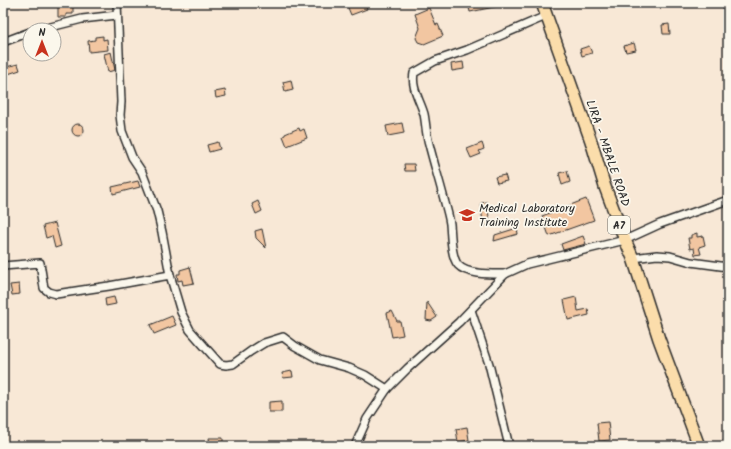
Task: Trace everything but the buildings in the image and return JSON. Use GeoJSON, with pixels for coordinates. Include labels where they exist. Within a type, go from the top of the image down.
{"type":"FeatureCollection","features":[{"type":"Feature","properties":{"kind":"main road","name":"LIRA - MBALE ROAD"},"geometry":{"type":"LineString","coordinates":[[542,3],[625,240],[633,258],[658,339],[699,446]]}},
{"type":"Feature","properties":{"kind":"street"},"geometry":{"type":"LineString","coordinates":[[117,3],[121,94],[120,115],[122,131],[132,157],[142,172],[157,212],[170,275],[181,312],[190,330],[220,364],[233,364],[250,351],[264,343],[283,337],[295,346],[320,360],[349,368],[365,375],[387,389]]}},
{"type":"Feature","properties":{"kind":"street"},"geometry":{"type":"LineString","coordinates":[[62,24],[82,19],[117,15]]}},
{"type":"Feature","properties":{"kind":"street"},"geometry":{"type":"LineString","coordinates":[[505,274],[483,274],[466,270],[459,267],[455,261],[448,216],[428,142],[423,113],[414,88],[413,79],[414,73],[435,61],[467,50],[546,16]]}},
{"type":"Feature","properties":{"kind":"street"},"geometry":{"type":"LineString","coordinates":[[3,42],[22,35]]}},
{"type":"Feature","properties":{"kind":"street"},"geometry":{"type":"LineString","coordinates":[[358,444],[367,419],[387,389],[471,310],[505,274],[528,264],[625,240],[660,224],[728,200]]}},
{"type":"Feature","properties":{"kind":"street"},"geometry":{"type":"LineString","coordinates":[[633,258],[658,255],[670,256],[691,262],[728,267]]}},
{"type":"Feature","properties":{"kind":"street"},"geometry":{"type":"LineString","coordinates":[[3,266],[40,263],[44,288],[49,292],[56,294],[170,275]]}},
{"type":"Feature","properties":{"kind":"street"},"geometry":{"type":"LineString","coordinates":[[471,310],[490,364],[509,446]]}},
{"type":"Feature","properties":{"kind":"place","name":"Medical Laboratory Training Institute"},"geometry":{"type":"Point","coordinates":[467,215]}}]}
